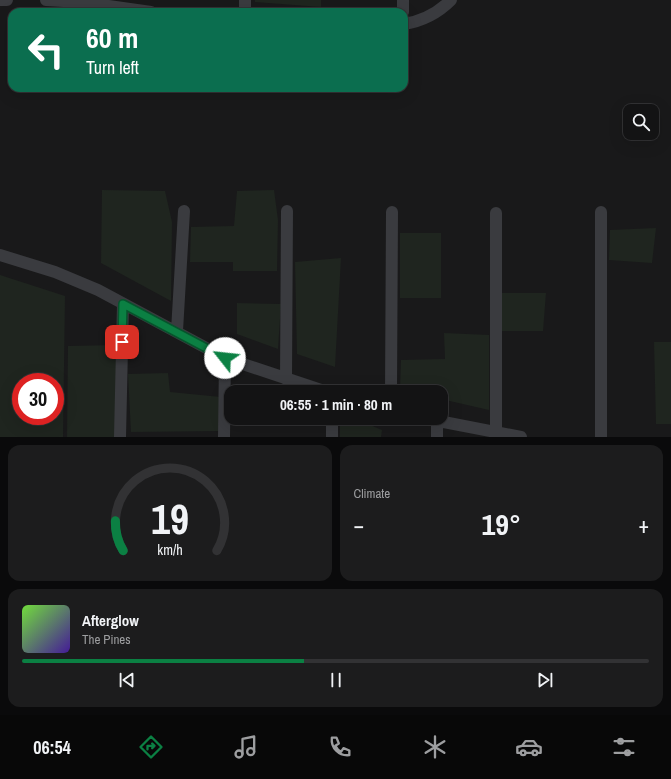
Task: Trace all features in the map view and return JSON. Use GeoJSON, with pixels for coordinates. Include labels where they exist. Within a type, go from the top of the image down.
{"type":"FeatureCollection","features":[{"type":"Feature","properties":{"kind":"street"},"geometry":{"type":"LineString","coordinates":[[0,0],[7,0]]}},
{"type":"Feature","properties":{"kind":"street"},"geometry":{"type":"LineString","coordinates":[[46,0],[122,8]]}},
{"type":"Feature","properties":{"kind":"street"},"geometry":{"type":"LineString","coordinates":[[408,23],[433,14],[451,0]]}},
{"type":"Feature","properties":{"kind":"street"},"geometry":{"type":"LineString","coordinates":[[286,378],[287,210]]}},
{"type":"Feature","properties":{"kind":"street"},"geometry":{"type":"LineString","coordinates":[[177,332],[184,211]]}},
{"type":"Feature","properties":{"kind":"street"},"geometry":{"type":"LineString","coordinates":[[391,385],[392,212]]}},
{"type":"Feature","properties":{"kind":"street"},"geometry":{"type":"LineString","coordinates":[[601,212],[601,437]]}},
{"type":"Feature","properties":{"kind":"street"},"geometry":{"type":"LineString","coordinates":[[496,213],[496,432]]}},
{"type":"Feature","properties":{"kind":"street"},"geometry":{"type":"LineString","coordinates":[[0,255],[55,272],[98,290],[225,358],[306,385]]}},
{"type":"Feature","properties":{"kind":"street"},"geometry":{"type":"LineString","coordinates":[[120,437],[123,304]]}},
{"type":"Feature","properties":{"kind":"street"},"geometry":{"type":"LineString","coordinates":[[224,437],[225,358]]}},
{"type":"Feature","properties":{"kind":"street"},"geometry":{"type":"LineString","coordinates":[[448,423],[521,437]]}},
{"type":"Feature","properties":{"kind":"street"},"geometry":{"type":"LineString","coordinates":[[332,425],[332,437]]}},
{"type":"Feature","properties":{"kind":"street"},"geometry":{"type":"LineString","coordinates":[[437,425],[437,437]]}},
{"type":"Feature","properties":{"kind":"shaded area"},"geometry":{"type":"Polygon","coordinates":[[[255,0],[321,0],[321,7],[255,2],[255,0]]]}},
{"type":"Feature","properties":{"kind":"shaded area"},"geometry":{"type":"Polygon","coordinates":[[[102,190],[165,191],[172,222],[171,301],[101,263],[102,190]]]}},
{"type":"Feature","properties":{"kind":"shaded area"},"geometry":{"type":"Polygon","coordinates":[[[274,190],[278,220],[277,271],[233,271],[233,262],[190,262],[191,227],[234,226],[237,191],[274,190]]]}},
{"type":"Feature","properties":{"kind":"shaded area"},"geometry":{"type":"Polygon","coordinates":[[[656,228],[652,263],[609,260],[610,230],[656,228]]]}},
{"type":"Feature","properties":{"kind":"shaded area"},"geometry":{"type":"Polygon","coordinates":[[[400,233],[441,233],[441,298],[400,298],[400,233]]]}},
{"type":"Feature","properties":{"kind":"shaded area"},"geometry":{"type":"Polygon","coordinates":[[[341,258],[335,367],[297,354],[295,262],[341,258]]]}},
{"type":"Feature","properties":{"kind":"shaded area"},"geometry":{"type":"Polygon","coordinates":[[[0,275],[65,296],[64,373],[12,373],[12,425],[63,425],[63,437],[0,437],[0,275]]]}},
{"type":"Feature","properties":{"kind":"shaded area"},"geometry":{"type":"Polygon","coordinates":[[[502,293],[546,293],[543,331],[502,331],[502,293]]]}},
{"type":"Feature","properties":{"kind":"shaded area"},"geometry":{"type":"Polygon","coordinates":[[[237,303],[281,304],[278,349],[237,334],[237,303]]]}},
{"type":"Feature","properties":{"kind":"shaded area"},"geometry":{"type":"Polygon","coordinates":[[[444,333],[489,335],[489,410],[448,401],[448,385],[400,385],[401,360],[445,359],[444,333]]]}},
{"type":"Feature","properties":{"kind":"shaded area"},"geometry":{"type":"Polygon","coordinates":[[[654,342],[671,342],[671,424],[656,424],[654,342]]]}},
{"type":"Feature","properties":{"kind":"shaded area"},"geometry":{"type":"Polygon","coordinates":[[[118,345],[116,437],[67,437],[68,346],[118,345]]]}},
{"type":"Feature","properties":{"kind":"shaded area"},"geometry":{"type":"Polygon","coordinates":[[[168,373],[170,392],[221,397],[219,431],[131,432],[128,374],[168,373]]]}},
{"type":"Feature","properties":{"kind":"shaded area"},"geometry":{"type":"Polygon","coordinates":[[[340,425],[370,425],[382,430],[381,437],[340,437],[340,425]]]}},
{"type":"Feature","properties":{"kind":"route"},"geometry":{"type":"LineString","coordinates":[[122,342],[123,304],[225,358]]}}]}
